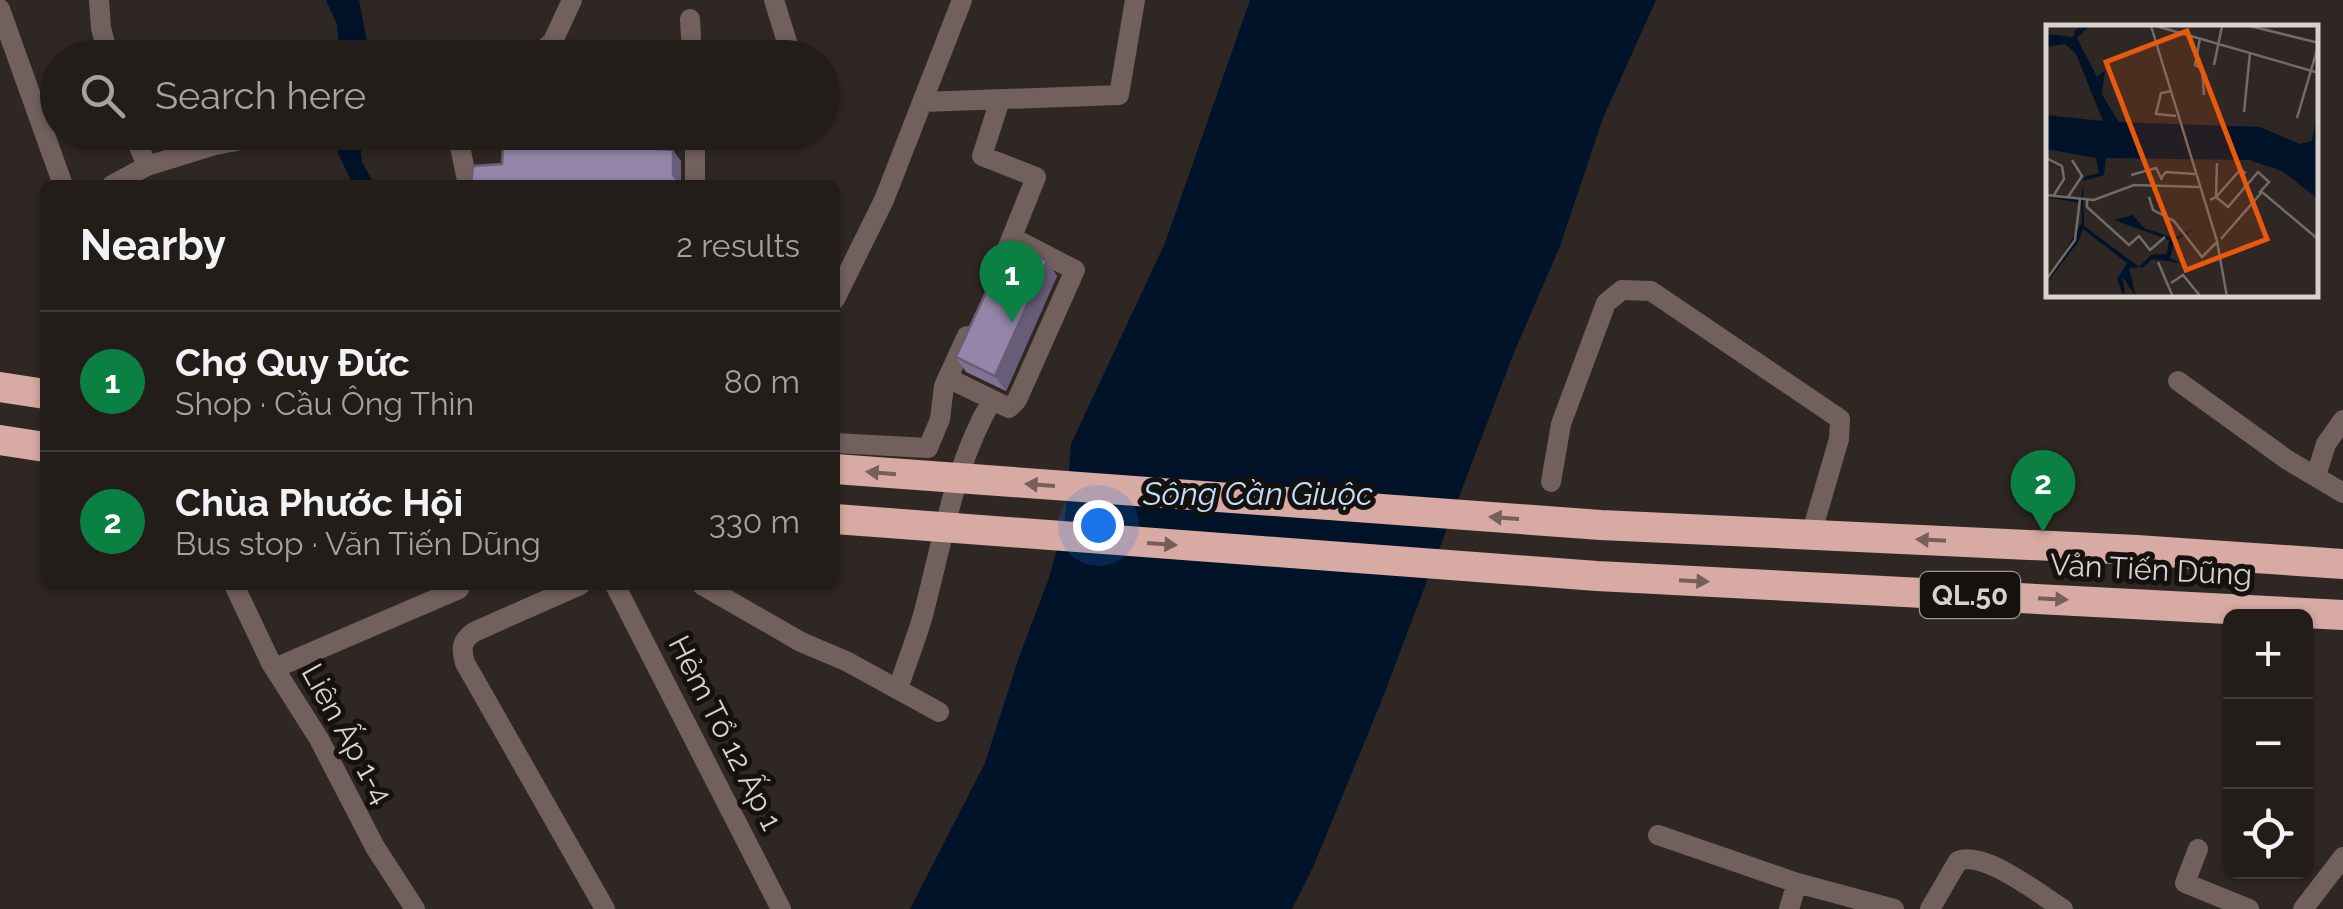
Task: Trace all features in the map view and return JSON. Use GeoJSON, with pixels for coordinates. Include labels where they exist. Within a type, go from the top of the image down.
{"type":"FeatureCollection","features":[{"type":"Feature","properties":{"kind":"highway"},"geometry":{"type":"LineString","coordinates":[[0,387],[40,393]]}},
{"type":"Feature","properties":{"kind":"highway"},"geometry":{"type":"LineString","coordinates":[[0,440],[40,446]]}},
{"type":"Feature","properties":{"kind":"highway","name":"Văn Tiến Dũng"},"geometry":{"type":"LineString","coordinates":[[840,469],[1601,525],[2137,550],[2343,564]]}},
{"type":"Feature","properties":{"kind":"highway","name":"Văn Tiến Dũng"},"geometry":{"type":"LineString","coordinates":[[840,519],[1596,576],[2343,616]]}},
{"type":"Feature","properties":{"kind":"street"},"geometry":{"type":"LineString","coordinates":[[99,0],[105,40]]}},
{"type":"Feature","properties":{"kind":"street"},"geometry":{"type":"LineString","coordinates":[[553,40],[572,0]]}},
{"type":"Feature","properties":{"kind":"street"},"geometry":{"type":"LineString","coordinates":[[774,0],[786,40]]}},
{"type":"Feature","properties":{"kind":"street"},"geometry":{"type":"LineString","coordinates":[[841,271],[884,200],[962,0]]}},
{"type":"Feature","properties":{"kind":"street"},"geometry":{"type":"LineString","coordinates":[[923,102],[1119,95],[1136,0]]}},
{"type":"Feature","properties":{"kind":"street"},"geometry":{"type":"LineString","coordinates":[[0,9],[40,121]]}},
{"type":"Feature","properties":{"kind":"street"},"geometry":{"type":"LineString","coordinates":[[690,18],[691,40]]}},
{"type":"Feature","properties":{"kind":"street"},"geometry":{"type":"LineString","coordinates":[[989,290],[1036,176],[982,156],[1000,100]]}},
{"type":"Feature","properties":{"kind":"street"},"geometry":{"type":"LineString","coordinates":[[50,150],[61,180]]}},
{"type":"Feature","properties":{"kind":"street"},"geometry":{"type":"LineString","coordinates":[[140,150],[147,166]]}},
{"type":"Feature","properties":{"kind":"street"},"geometry":{"type":"LineString","coordinates":[[121,180],[147,166],[199,150]]}},
{"type":"Feature","properties":{"kind":"street"},"geometry":{"type":"LineString","coordinates":[[461,150],[467,180]]}},
{"type":"Feature","properties":{"kind":"street"},"geometry":{"type":"LineString","coordinates":[[695,150],[695,180]]}},
{"type":"Feature","properties":{"kind":"street"},"geometry":{"type":"LineString","coordinates":[[948,378],[1010,408],[1014,406],[1076,270],[1013,238]]}},
{"type":"Feature","properties":{"kind":"street"},"geometry":{"type":"LineString","coordinates":[[1551,482],[1561,424],[1606,303],[1622,290],[1651,292],[1840,419],[1811,534]]}},
{"type":"Feature","properties":{"kind":"street"},"geometry":{"type":"LineString","coordinates":[[840,443],[928,448],[940,419],[948,378],[973,324]]}},
{"type":"Feature","properties":{"kind":"street"},"geometry":{"type":"LineString","coordinates":[[2178,381],[2343,493]]}},
{"type":"Feature","properties":{"kind":"street"},"geometry":{"type":"LineString","coordinates":[[898,689],[922,619],[950,500],[968,444],[992,400]]}},
{"type":"Feature","properties":{"kind":"street"},"geometry":{"type":"LineString","coordinates":[[2316,476],[2326,444],[2343,420]]}},
{"type":"Feature","properties":{"kind":"street","name":"Liên Ấp 1-4"},"geometry":{"type":"LineString","coordinates":[[237,590],[375,848],[415,909]]}},
{"type":"Feature","properties":{"kind":"street"},"geometry":{"type":"LineString","coordinates":[[276,668],[457,590]]}},
{"type":"Feature","properties":{"kind":"street"},"geometry":{"type":"LineString","coordinates":[[569,590],[474,632],[465,638],[461,648],[465,662],[605,909]]}},
{"type":"Feature","properties":{"kind":"street","name":"Hẻm Tổ 12 Ấp 1"},"geometry":{"type":"LineString","coordinates":[[618,590],[781,909]]}},
{"type":"Feature","properties":{"kind":"street"},"geometry":{"type":"LineString","coordinates":[[711,590],[801,642],[938,712]]}},
{"type":"Feature","properties":{"kind":"street"},"geometry":{"type":"LineString","coordinates":[[1658,835],[1797,883],[1893,909]]}},
{"type":"Feature","properties":{"kind":"street"},"geometry":{"type":"LineString","coordinates":[[2198,849],[2185,883],[2249,909]]}},
{"type":"Feature","properties":{"kind":"street"},"geometry":{"type":"LineString","coordinates":[[1930,909],[1958,861],[1972,857],[2062,909]]}},
{"type":"Feature","properties":{"kind":"street"},"geometry":{"type":"LineString","coordinates":[[2303,909],[2343,857]]}},
{"type":"Feature","properties":{"kind":"street"},"geometry":{"type":"LineString","coordinates":[[1788,909],[1797,883]]}},
{"type":"Feature","properties":{"kind":"water"},"geometry":{"type":"Polygon","coordinates":[[[326,0],[359,0],[367,40],[338,40],[337,25],[326,0]]]}},
{"type":"Feature","properties":{"kind":"water","name":"Sông Cần Giuộc"},"geometry":{"type":"Polygon","coordinates":[[[1250,0],[1656,0],[1603,118],[1560,246],[1513,355],[1381,702],[1292,909],[910,909],[985,763],[1049,578],[1065,519],[1071,444],[1165,243],[1250,0]]]}},
{"type":"Feature","properties":{"kind":"water"},"geometry":{"type":"Polygon","coordinates":[[[337,150],[361,150],[362,162],[372,180],[351,180],[337,150]]]}},
{"type":"Feature","properties":{"kind":"building"},"geometry":{"type":"Polygon","coordinates":[[[503,150],[673,150],[673,175],[678,180],[472,180],[473,166],[502,164],[503,150]]]}},
{"type":"Feature","properties":{"kind":"building"},"geometry":{"type":"Polygon","coordinates":[[[1009,242],[1047,261],[995,376],[956,357],[1009,242]]]}},
{"type":"Feature","properties":{"kind":"place","name":"Chợ Quy Đức"},"geometry":{"type":"Point","coordinates":[1012,323]}},
{"type":"Feature","properties":{"kind":"place","name":"Chùa Phước Hội"},"geometry":{"type":"Point","coordinates":[2043,532]}}]}
